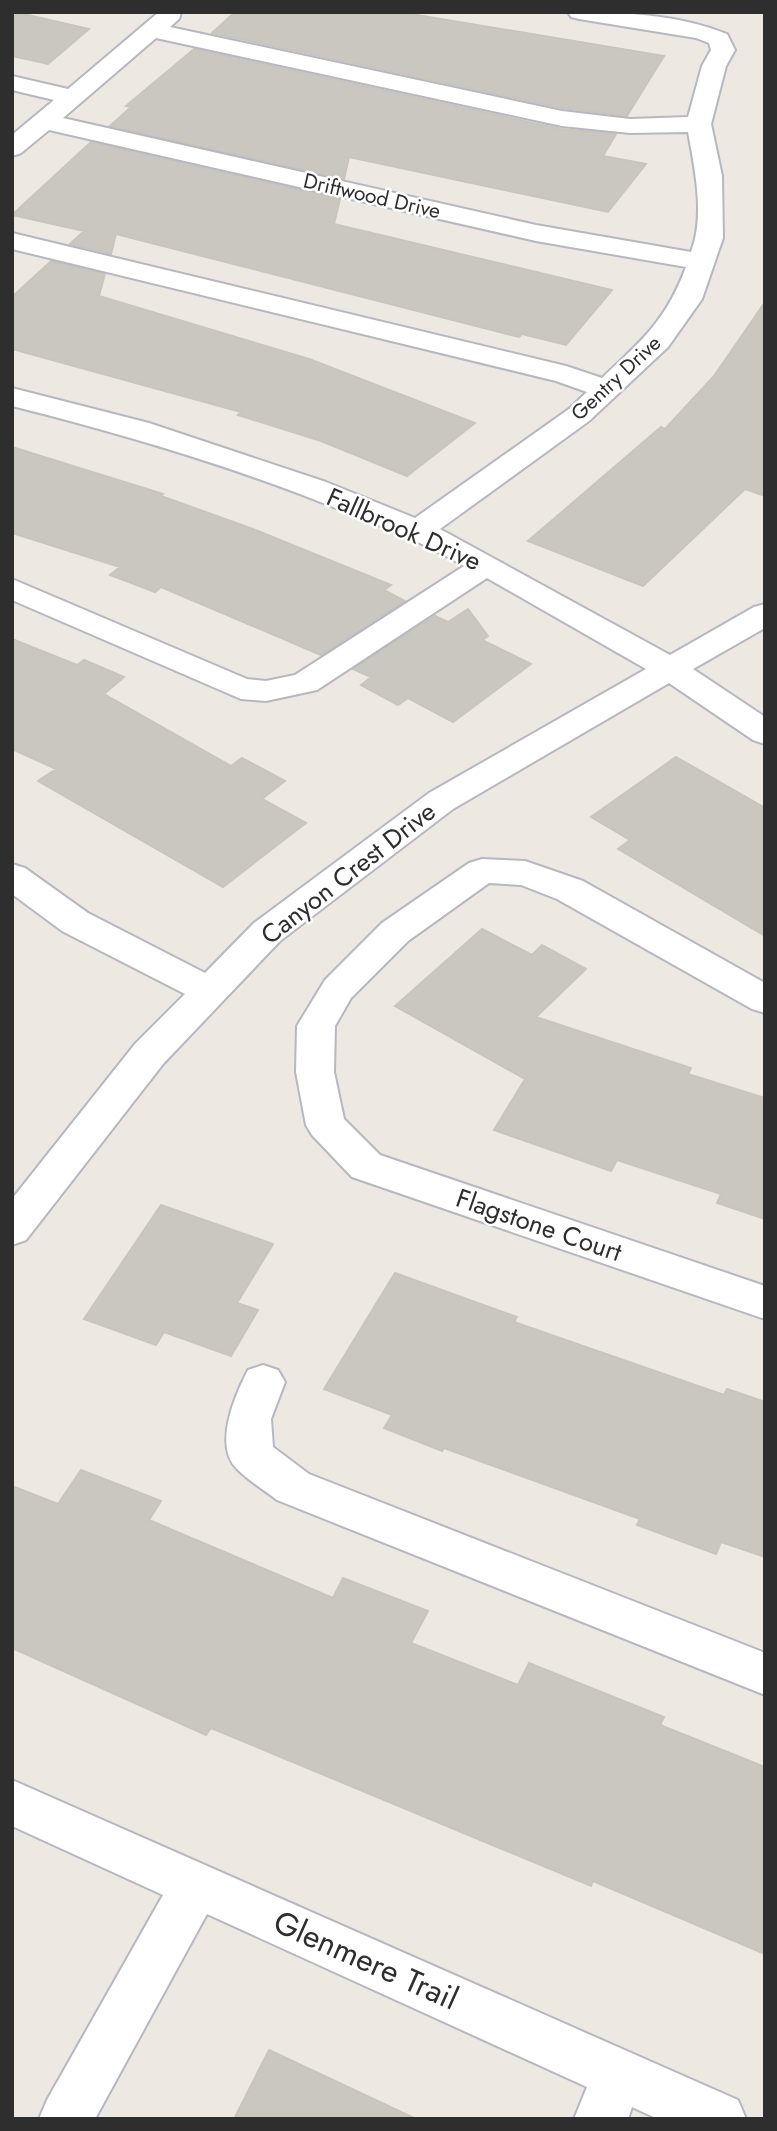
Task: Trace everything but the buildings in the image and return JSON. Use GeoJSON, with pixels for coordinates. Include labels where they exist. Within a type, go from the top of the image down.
{"type":"FeatureCollection","features":[{"type":"Feature","properties":{"kind":"street","name":"Gentry Drive"},"geometry":{"type":"LineString","coordinates":[[417,531],[579,415],[658,341],[688,299],[710,238],[709,176],[699,124],[714,65],[723,50],[719,39],[701,32],[579,12]]}},
{"type":"Feature","properties":{"kind":"street"},"geometry":{"type":"LineString","coordinates":[[12,148],[162,18],[523,110],[612,124],[667,128],[699,124]]}},
{"type":"Feature","properties":{"kind":"street"},"geometry":{"type":"LineString","coordinates":[[12,83],[72,97]]}},
{"type":"Feature","properties":{"kind":"street","name":"Driftwood Drive"},"geometry":{"type":"LineString","coordinates":[[44,121],[536,233],[701,262]]}},
{"type":"Feature","properties":{"kind":"street"},"geometry":{"type":"LineString","coordinates":[[12,241],[566,374],[607,389]]}},
{"type":"Feature","properties":{"kind":"street","name":"Fallbrook Drive"},"geometry":{"type":"LineString","coordinates":[[12,397],[139,429],[315,488],[443,541],[671,669],[765,733]]}},
{"type":"Feature","properties":{"kind":"street"},"geometry":{"type":"LineString","coordinates":[[12,588],[241,689],[266,691],[305,682],[486,565]]}},
{"type":"Feature","properties":{"kind":"street","name":"Canyon Crest Drive"},"geometry":{"type":"LineString","coordinates":[[12,1229],[149,1054],[267,932],[440,801],[765,614]]}},
{"type":"Feature","properties":{"kind":"street","name":"Flagstone Court"},"geometry":{"type":"LineString","coordinates":[[765,1000],[570,890],[525,873],[482,871],[395,932],[338,989],[316,1026],[315,1072],[326,1125],[366,1166],[765,1303]]}},
{"type":"Feature","properties":{"kind":"street"},"geometry":{"type":"LineString","coordinates":[[12,876],[75,922],[210,991]]}},
{"type":"Feature","properties":{"kind":"street"},"geometry":{"type":"LineString","coordinates":[[262,1382],[249,1419],[251,1455],[293,1487],[765,1674]]}},
{"type":"Feature","properties":{"kind":"street","name":"Glenmere Trail"},"geometry":{"type":"LineString","coordinates":[[12,1802],[196,1885],[610,2096],[719,2119]]}},
{"type":"Feature","properties":{"kind":"street"},"geometry":{"type":"LineString","coordinates":[[66,2119],[196,1885]]}}]}
